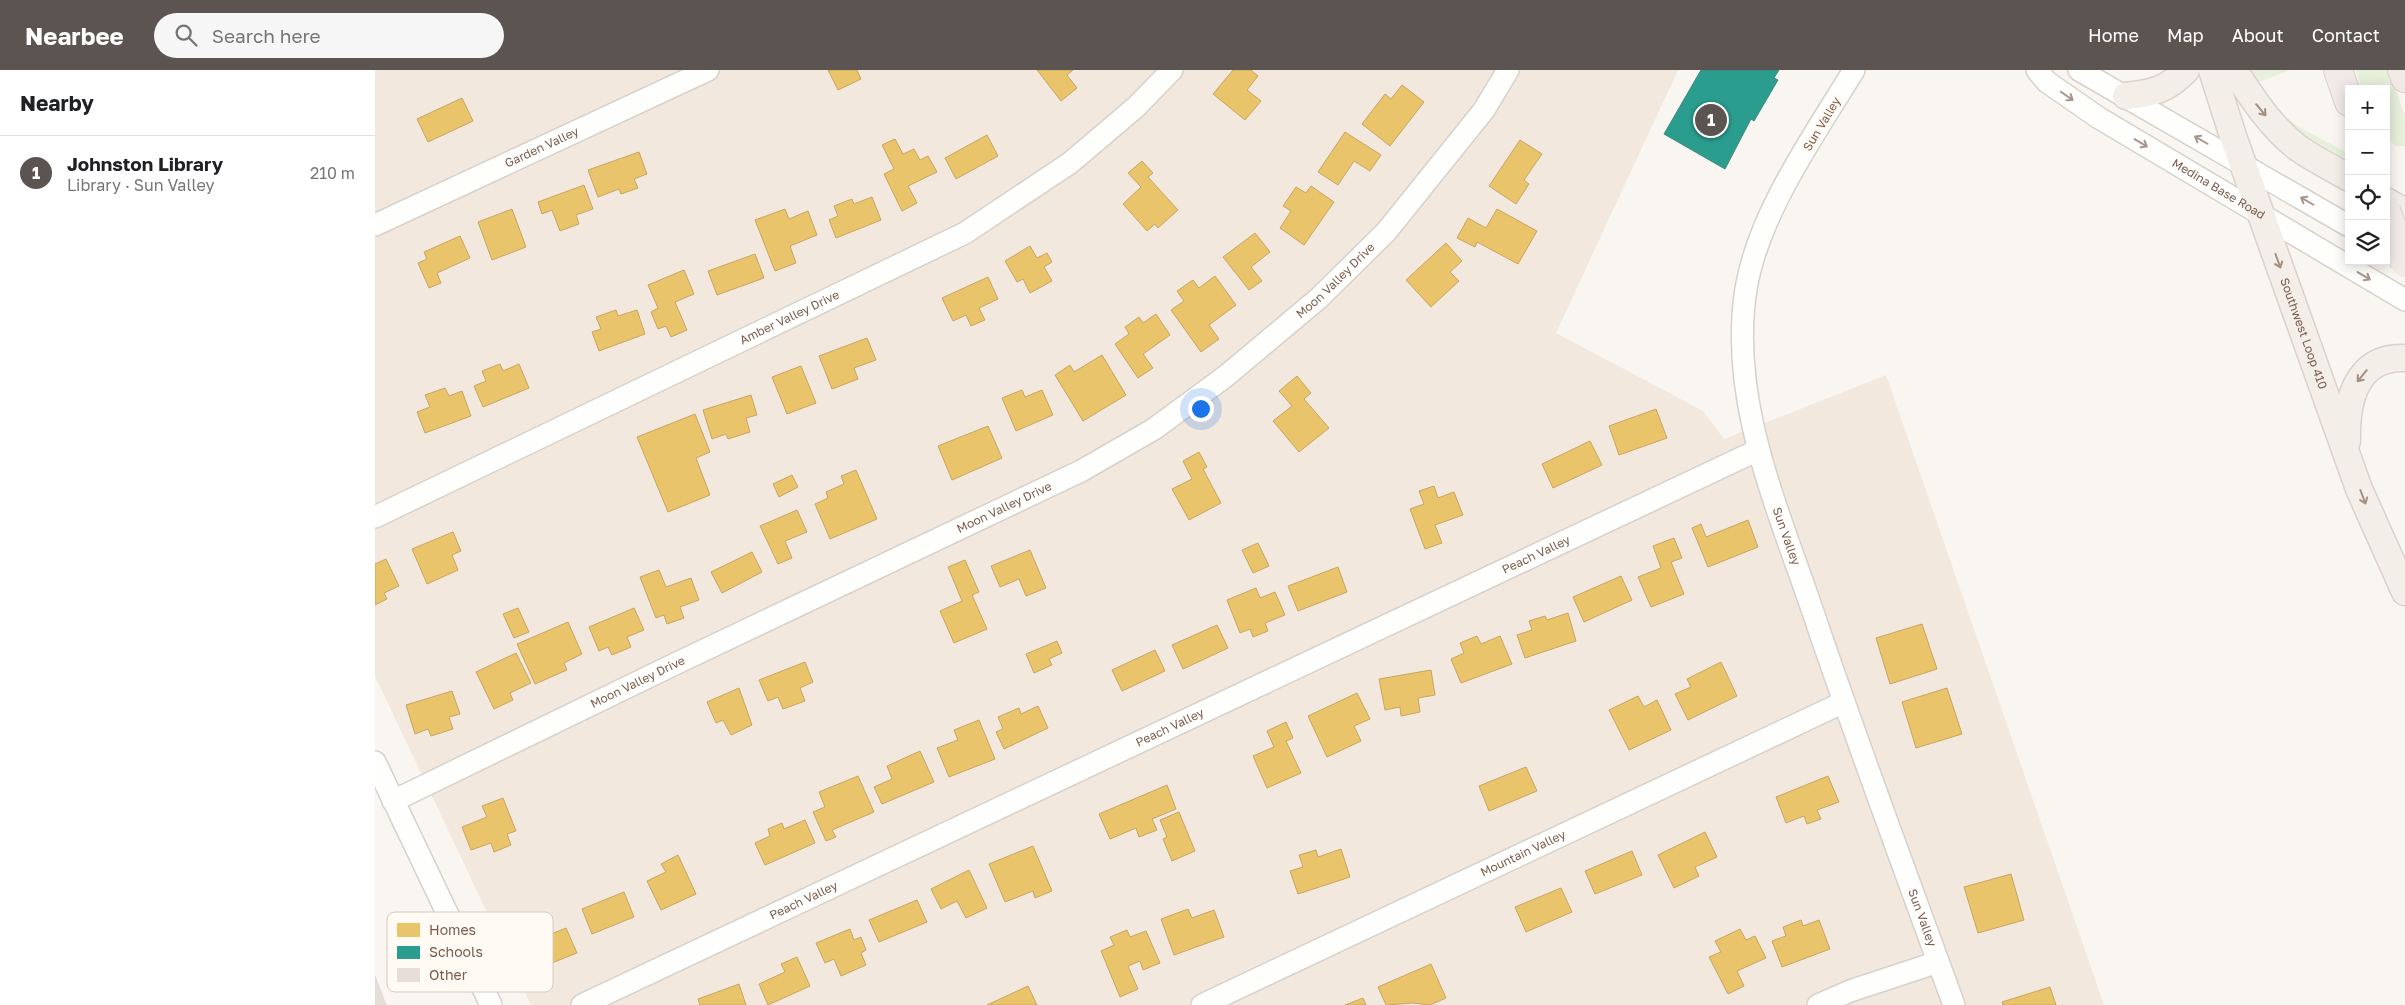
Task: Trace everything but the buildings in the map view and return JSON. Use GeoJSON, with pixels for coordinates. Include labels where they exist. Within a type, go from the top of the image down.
{"type":"FeatureCollection","features":[{"type":"Feature","properties":{"kind":"highway"},"geometry":{"type":"LineString","coordinates":[[2338,70],[2345,90]]}},
{"type":"Feature","properties":{"kind":"highway"},"geometry":{"type":"LineString","coordinates":[[2402,70],[2405,78]]}},
{"type":"Feature","properties":{"kind":"highway"},"geometry":{"type":"LineString","coordinates":[[2390,220],[2405,263]]}},
{"type":"Feature","properties":{"kind":"main road"},"geometry":{"type":"LineString","coordinates":[[2127,96],[2153,92],[2174,83],[2186,70]]}},
{"type":"Feature","properties":{"kind":"main road","name":"Southwest Loop 410"},"geometry":{"type":"LineString","coordinates":[[2212,70],[2243,165],[2349,460],[2371,519],[2405,592]]}},
{"type":"Feature","properties":{"kind":"main road"},"geometry":{"type":"LineString","coordinates":[[2233,70],[2257,106],[2298,148],[2345,176]]}},
{"type":"Feature","properties":{"kind":"main road"},"geometry":{"type":"LineString","coordinates":[[2390,203],[2405,212]]}},
{"type":"Feature","properties":{"kind":"main road"},"geometry":{"type":"LineString","coordinates":[[2349,460],[2347,420],[2352,394],[2357,382],[2367,370],[2377,363],[2392,358],[2405,358]]}},
{"type":"Feature","properties":{"kind":"street","name":"Garden Valley"},"geometry":{"type":"LineString","coordinates":[[375,225],[708,70]]}},
{"type":"Feature","properties":{"kind":"street","name":"Amber Valley Drive"},"geometry":{"type":"LineString","coordinates":[[375,517],[965,233],[1070,164],[1136,107],[1172,70]]}},
{"type":"Feature","properties":{"kind":"street","name":"Moon Valley Drive"},"geometry":{"type":"LineString","coordinates":[[393,801],[675,664],[1081,471],[1154,429],[1226,376],[1319,298],[1386,232],[1484,110],[1508,70]]}},
{"type":"Feature","properties":{"kind":"street","name":"Sun Valley"},"geometry":{"type":"LineString","coordinates":[[1854,70],[1779,197],[1760,242],[1747,286],[1742,324],[1742,362],[1758,450],[1844,702],[1954,1005]]}},
{"type":"Feature","properties":{"kind":"street","name":"Medina Base Road"},"geometry":{"type":"LineString","coordinates":[[2037,70],[2047,82],[2099,118],[2405,300]]}},
{"type":"Feature","properties":{"kind":"street"},"geometry":{"type":"LineString","coordinates":[[2079,70],[2127,96],[2345,224]]}},
{"type":"Feature","properties":{"kind":"street"},"geometry":{"type":"LineString","coordinates":[[2390,250],[2405,259]]}},
{"type":"Feature","properties":{"kind":"street","name":"Peach Valley"},"geometry":{"type":"LineString","coordinates":[[582,1005],[1758,450]]}},
{"type":"Feature","properties":{"kind":"street","name":"Mountain Valley"},"geometry":{"type":"LineString","coordinates":[[1202,1005],[1844,702]]}},
{"type":"Feature","properties":{"kind":"street"},"geometry":{"type":"LineString","coordinates":[[375,762],[446,912]]}},
{"type":"Feature","properties":{"kind":"street"},"geometry":{"type":"LineString","coordinates":[[1818,1005],[1850,991],[1938,962]]}},
{"type":"Feature","properties":{"kind":"street"},"geometry":{"type":"LineString","coordinates":[[485,992],[491,1005]]}},
{"type":"Feature","properties":{"kind":"shaded area"},"geometry":{"type":"Polygon","coordinates":[[[375,70],[1678,70],[1556,333],[1703,411],[1724,439],[1886,375],[2104,1005],[531,1005],[525,992],[553,992],[553,912],[487,912],[375,676],[375,70]]]}},
{"type":"Feature","properties":{"kind":"green space"},"geometry":{"type":"Polygon","coordinates":[[[2244,70],[2290,70],[2259,82],[2266,96],[2284,116],[2295,124],[2344,151],[2345,158],[2287,123],[2262,100],[2244,70]]]}},
{"type":"Feature","properties":{"kind":"green space"},"geometry":{"type":"Polygon","coordinates":[[[2356,70],[2389,70],[2405,116],[2405,146],[2396,146],[2390,141],[2390,85],[2361,85],[2356,70]]]}},
{"type":"Feature","properties":{"kind":"place","name":"Johnston Library"},"geometry":{"type":"Point","coordinates":[1711,120]}}]}
